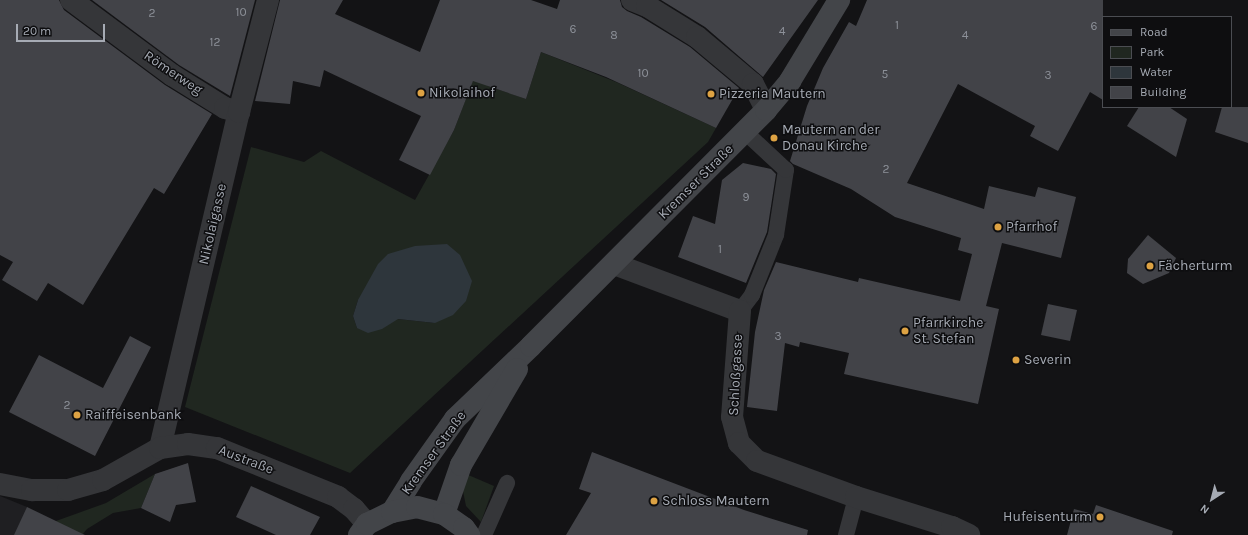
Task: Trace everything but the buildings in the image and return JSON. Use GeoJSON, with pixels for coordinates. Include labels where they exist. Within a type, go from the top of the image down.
{"type":"FeatureCollection","features":[{"type":"Feature","properties":{"kind":"main road","name":"Kremser Straße"},"geometry":{"type":"LineString","coordinates":[[392,512],[411,480],[455,419],[614,264],[766,110],[790,81],[839,0]]}},
{"type":"Feature","properties":{"kind":"main road","name":"Kremser Straße"},"geometry":{"type":"LineString","coordinates":[[444,514],[461,465],[531,346]]}},
{"type":"Feature","properties":{"kind":"main road"},"geometry":{"type":"LineString","coordinates":[[363,529],[392,512],[417,507],[444,514],[464,528],[469,535]]}},
{"type":"Feature","properties":{"kind":"street","name":"Römerweg"},"geometry":{"type":"LineString","coordinates":[[71,0],[172,75],[225,108],[239,112]]}},
{"type":"Feature","properties":{"kind":"street","name":"Nikolaigasse"},"geometry":{"type":"LineString","coordinates":[[160,448],[239,112],[268,0]]}},
{"type":"Feature","properties":{"kind":"street"},"geometry":{"type":"LineString","coordinates":[[632,0],[646,6],[697,37],[753,84],[766,110]]}},
{"type":"Feature","properties":{"kind":"street"},"geometry":{"type":"LineString","coordinates":[[614,264],[740,311]]}},
{"type":"Feature","properties":{"kind":"street","name":"Schloßgasse"},"geometry":{"type":"LineString","coordinates":[[740,311],[732,417],[739,444],[757,461],[856,497],[952,527],[969,535]]}},
{"type":"Feature","properties":{"kind":"street","name":"Austraße"},"geometry":{"type":"LineString","coordinates":[[0,484],[32,490],[68,490],[103,480],[160,448],[188,444],[217,448],[338,497],[354,509],[363,529]]}},
{"type":"Feature","properties":{"kind":"lane"},"geometry":{"type":"LineString","coordinates":[[740,311],[752,295],[776,235],[786,170],[745,132]]}},
{"type":"Feature","properties":{"kind":"lane"},"geometry":{"type":"LineString","coordinates":[[484,535],[507,483]]}},
{"type":"Feature","properties":{"kind":"lane"},"geometry":{"type":"LineString","coordinates":[[846,535],[856,497]]}},
{"type":"Feature","properties":{"kind":"shaded area"},"geometry":{"type":"Polygon","coordinates":[[[0,496],[27,507],[49,535],[0,535],[0,496]]]}},
{"type":"Feature","properties":{"kind":"green space"},"geometry":{"type":"Polygon","coordinates":[[[541,52],[616,82],[716,128],[708,142],[350,473],[185,407],[251,147],[304,162],[321,151],[415,200],[454,130],[475,75],[488,86],[526,99],[541,52]],[[358,300],[353,316],[357,328],[397,319],[435,323],[358,300]]]}},
{"type":"Feature","properties":{"kind":"green space"},"geometry":{"type":"Polygon","coordinates":[[[155,474],[141,508],[113,513],[87,529],[82,535],[49,535],[56,521],[106,503],[155,474]]]}},
{"type":"Feature","properties":{"kind":"green space"},"geometry":{"type":"Polygon","coordinates":[[[466,474],[494,486],[481,522],[466,506],[463,491],[466,474]]]}},
{"type":"Feature","properties":{"kind":"water"},"geometry":{"type":"Polygon","coordinates":[[[447,244],[460,255],[472,281],[466,301],[453,315],[435,323],[398,319],[382,329],[368,333],[357,328],[353,316],[358,300],[378,264],[388,254],[415,246],[447,244]]]}},
{"type":"Feature","properties":{"kind":"place","name":"Nikolaihof"},"geometry":{"type":"Point","coordinates":[421,93]}},
{"type":"Feature","properties":{"kind":"place","name":"Pizzeria Mautern"},"geometry":{"type":"Point","coordinates":[711,94]}},
{"type":"Feature","properties":{"kind":"place","name":"Mautern an der Donau Kirche"},"geometry":{"type":"Point","coordinates":[774,138]}},
{"type":"Feature","properties":{"kind":"place","name":"Pfarrhof"},"geometry":{"type":"Point","coordinates":[998,227]}},
{"type":"Feature","properties":{"kind":"place","name":"Fächerturm"},"geometry":{"type":"Point","coordinates":[1150,266]}},
{"type":"Feature","properties":{"kind":"place","name":"Pfarrkirche St. Stefan"},"geometry":{"type":"Point","coordinates":[905,331]}},
{"type":"Feature","properties":{"kind":"place","name":"Severin"},"geometry":{"type":"Point","coordinates":[1016,360]}},
{"type":"Feature","properties":{"kind":"place","name":"Raiffeisenbank"},"geometry":{"type":"Point","coordinates":[77,415]}},
{"type":"Feature","properties":{"kind":"place","name":"Schloss Mautern"},"geometry":{"type":"Point","coordinates":[654,501]}},
{"type":"Feature","properties":{"kind":"place","name":"Hufeisenturm"},"geometry":{"type":"Point","coordinates":[1100,517]}}]}
